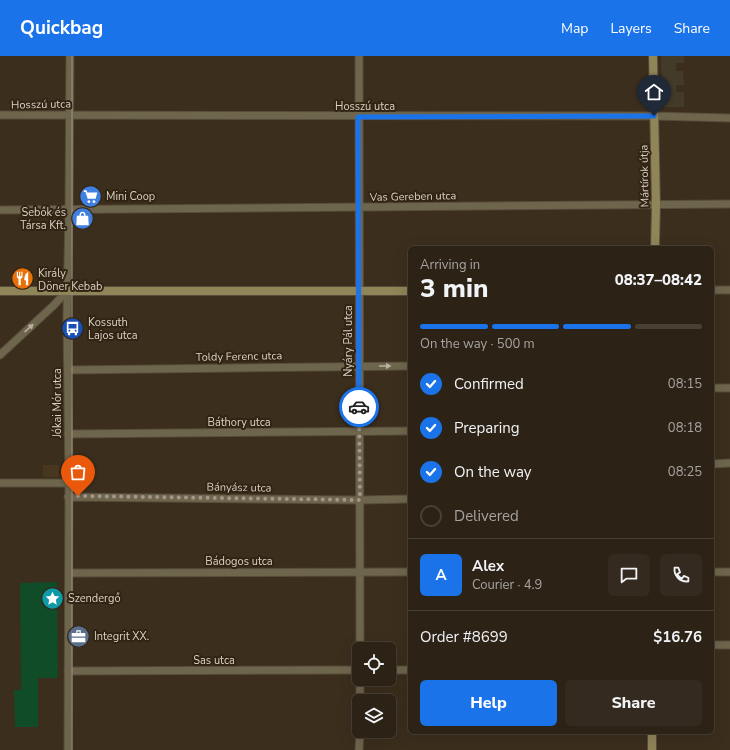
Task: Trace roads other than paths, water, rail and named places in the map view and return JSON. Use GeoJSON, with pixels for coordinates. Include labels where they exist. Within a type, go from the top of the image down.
{"type":"FeatureCollection","features":[{"type":"Feature","properties":{"kind":"street","name":"Jókai Mór utca"},"geometry":{"type":"LineString","coordinates":[[68,750],[68,290],[70,56]]}},
{"type":"Feature","properties":{"kind":"street","name":"Nyáry Pál utca"},"geometry":{"type":"LineString","coordinates":[[359,56],[360,642]]}},
{"type":"Feature","properties":{"kind":"street","name":"Mártírok útja"},"geometry":{"type":"LineString","coordinates":[[653,56],[656,205],[655,246]]}},
{"type":"Feature","properties":{"kind":"street","name":"Hosszú utca"},"geometry":{"type":"LineString","coordinates":[[0,115],[358,117],[654,116],[730,118]]}},
{"type":"Feature","properties":{"kind":"street","name":"Vas Gereben utca"},"geometry":{"type":"LineString","coordinates":[[0,210],[730,204]]}},
{"type":"Feature","properties":{"kind":"street"},"geometry":{"type":"LineString","coordinates":[[0,355],[53,306],[68,290]]}},
{"type":"Feature","properties":{"kind":"street"},"geometry":{"type":"LineString","coordinates":[[714,290],[730,290]]}},
{"type":"Feature","properties":{"kind":"street"},"geometry":{"type":"LineString","coordinates":[[0,291],[408,291]]}},
{"type":"Feature","properties":{"kind":"street","name":"Toldy Ferenc utca"},"geometry":{"type":"LineString","coordinates":[[68,370],[408,366]]}},
{"type":"Feature","properties":{"kind":"street"},"geometry":{"type":"LineString","coordinates":[[714,388],[730,388]]}},
{"type":"Feature","properties":{"kind":"street","name":"Báthory utca"},"geometry":{"type":"LineString","coordinates":[[68,434],[408,432]]}},
{"type":"Feature","properties":{"kind":"street"},"geometry":{"type":"LineString","coordinates":[[714,464],[730,463]]}},
{"type":"Feature","properties":{"kind":"street"},"geometry":{"type":"LineString","coordinates":[[0,483],[69,483]]}},
{"type":"Feature","properties":{"kind":"street","name":"Bányász utca"},"geometry":{"type":"LineString","coordinates":[[68,497],[360,500],[408,499]]}},
{"type":"Feature","properties":{"kind":"street","name":"Bádogos utca"},"geometry":{"type":"LineString","coordinates":[[69,573],[408,572]]}},
{"type":"Feature","properties":{"kind":"street"},"geometry":{"type":"LineString","coordinates":[[714,572],[730,572]]}},
{"type":"Feature","properties":{"kind":"street"},"geometry":{"type":"LineString","coordinates":[[714,645],[730,645]]}},
{"type":"Feature","properties":{"kind":"street","name":"Sas utca"},"geometry":{"type":"LineString","coordinates":[[68,671],[352,670]]}},
{"type":"Feature","properties":{"kind":"street"},"geometry":{"type":"LineString","coordinates":[[396,670],[408,670]]}},
{"type":"Feature","properties":{"kind":"street"},"geometry":{"type":"LineString","coordinates":[[652,734],[652,750]]}},
{"type":"Feature","properties":{"kind":"street"},"geometry":{"type":"LineString","coordinates":[[359,750],[360,738]]}},
{"type":"Feature","properties":{"kind":"tram line"},"geometry":{"type":"LineString","coordinates":[[72,56],[72,750]]}},
{"type":"Feature","properties":{"kind":"place","name":"Mini Coop"},"geometry":{"type":"Point","coordinates":[91,196]}},
{"type":"Feature","properties":{"kind":"place","name":"Sebők és Társa Kft."},"geometry":{"type":"Point","coordinates":[82,218]}},
{"type":"Feature","properties":{"kind":"place","name":"Király Döner Kebab"},"geometry":{"type":"Point","coordinates":[22,279]}},
{"type":"Feature","properties":{"kind":"place","name":"Kossuth Lajos utca"},"geometry":{"type":"Point","coordinates":[72,328]}},
{"type":"Feature","properties":{"kind":"place","name":"Szendergő"},"geometry":{"type":"Point","coordinates":[52,598]}},
{"type":"Feature","properties":{"kind":"place","name":"Integrit XX."},"geometry":{"type":"Point","coordinates":[79,636]}}]}
